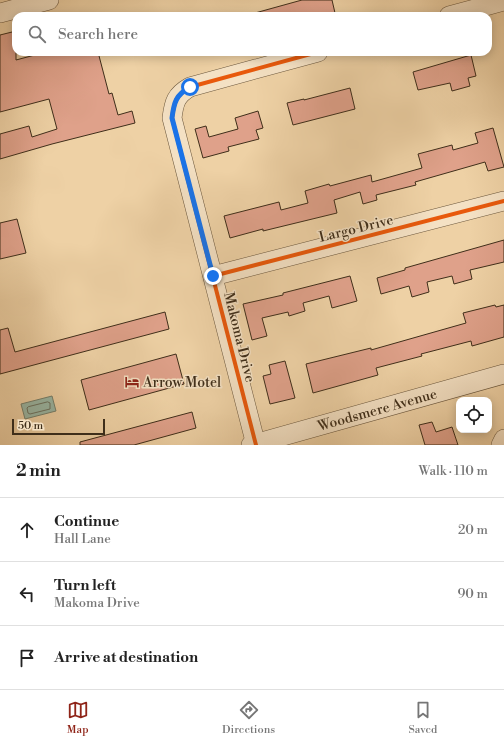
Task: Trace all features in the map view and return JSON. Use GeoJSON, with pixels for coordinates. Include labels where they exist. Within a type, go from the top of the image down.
{"type":"FeatureCollection","features":[{"type":"Feature","properties":{"kind":"street"},"geometry":{"type":"LineString","coordinates":[[0,13],[49,0]]}},
{"type":"Feature","properties":{"kind":"street"},"geometry":{"type":"LineString","coordinates":[[464,12],[504,1]]}},
{"type":"Feature","properties":{"kind":"street","name":"Makoma Drive"},"geometry":{"type":"LineString","coordinates":[[254,445],[213,276],[172,118],[174,106],[180,93],[190,87],[303,56]]}},
{"type":"Feature","properties":{"kind":"street","name":"Largo Drive"},"geometry":{"type":"LineString","coordinates":[[213,276],[504,201]]}},
{"type":"Feature","properties":{"kind":"street","name":"Woodsmere Avenue"},"geometry":{"type":"LineString","coordinates":[[254,445],[504,374]]}},
{"type":"Feature","properties":{"kind":"street"},"geometry":{"type":"LineString","coordinates":[[501,445],[504,439]]}},
{"type":"Feature","properties":{"kind":"water"},"geometry":{"type":"Polygon","coordinates":[[[52,396],[56,411],[25,419],[21,404],[52,396]]]}},
{"type":"Feature","properties":{"kind":"building"},"geometry":{"type":"Polygon","coordinates":[[[302,0],[332,0],[335,12],[259,12],[302,0]]]}},
{"type":"Feature","properties":{"kind":"building"},"geometry":{"type":"Polygon","coordinates":[[[12,32],[12,56],[16,56],[16,60],[31,56],[99,56],[109,94],[112,93],[118,115],[132,111],[135,123],[0,159],[0,134],[29,126],[32,137],[57,129],[49,99],[0,112],[0,35],[12,32]]]}},
{"type":"Feature","properties":{"kind":"building"},"geometry":{"type":"Polygon","coordinates":[[[471,56],[476,76],[468,78],[470,86],[452,91],[450,83],[418,90],[413,72],[471,56]]]}},
{"type":"Feature","properties":{"kind":"building"},"geometry":{"type":"Polygon","coordinates":[[[350,88],[355,109],[293,125],[287,103],[350,88]]]}},
{"type":"Feature","properties":{"kind":"building"},"geometry":{"type":"Polygon","coordinates":[[[258,111],[263,128],[256,130],[259,139],[228,147],[229,151],[203,158],[195,129],[206,126],[209,137],[238,129],[235,118],[258,111]]]}},
{"type":"Feature","properties":{"kind":"building"},"geometry":{"type":"Polygon","coordinates":[[[493,128],[504,167],[488,171],[485,162],[415,182],[416,185],[376,195],[377,200],[363,204],[360,192],[334,200],[337,213],[263,231],[263,229],[230,238],[224,216],[279,202],[281,210],[308,203],[305,191],[371,175],[372,182],[422,168],[418,154],[452,145],[453,150],[478,143],[475,133],[493,128]]]}},
{"type":"Feature","properties":{"kind":"building"},"geometry":{"type":"Polygon","coordinates":[[[17,219],[26,253],[0,259],[0,223],[17,219]]]}},
{"type":"Feature","properties":{"kind":"building"},"geometry":{"type":"Polygon","coordinates":[[[504,240],[504,262],[470,270],[472,279],[454,284],[452,276],[427,282],[429,292],[412,297],[409,286],[381,294],[377,278],[405,270],[405,268],[504,240]]]}},
{"type":"Feature","properties":{"kind":"building"},"geometry":{"type":"Polygon","coordinates":[[[350,276],[357,301],[332,308],[329,296],[303,303],[305,311],[289,316],[288,312],[262,318],[267,336],[252,340],[243,304],[283,295],[283,293],[350,276]]]}},
{"type":"Feature","properties":{"kind":"building"},"geometry":{"type":"Polygon","coordinates":[[[495,305],[496,307],[504,305],[504,337],[472,346],[471,341],[421,354],[422,356],[376,368],[378,375],[313,393],[306,364],[371,348],[371,350],[466,323],[463,313],[495,305]]]}},
{"type":"Feature","properties":{"kind":"building","name":"Arrow Motel"},"geometry":{"type":"Polygon","coordinates":[[[165,312],[169,329],[0,374],[0,330],[8,328],[15,352],[165,312]]]}},
{"type":"Feature","properties":{"kind":"building","name":"Arrow Motel"},"geometry":{"type":"Polygon","coordinates":[[[176,354],[184,384],[89,410],[81,380],[176,354]]]}},
{"type":"Feature","properties":{"kind":"building"},"geometry":{"type":"Polygon","coordinates":[[[285,361],[295,398],[270,404],[263,376],[271,374],[269,365],[285,361]]]}},
{"type":"Feature","properties":{"kind":"building","name":"Arrow Motel"},"geometry":{"type":"Polygon","coordinates":[[[192,412],[196,428],[134,445],[80,445],[80,442],[192,412]]]}},
{"type":"Feature","properties":{"kind":"building"},"geometry":{"type":"Polygon","coordinates":[[[432,422],[436,432],[452,427],[458,445],[425,445],[419,425],[432,422]]]}},
{"type":"Feature","properties":{"kind":"cycle path"},"geometry":{"type":"LineString","coordinates":[[256,445],[172,118],[176,100],[190,87],[303,56]]}},
{"type":"Feature","properties":{"kind":"cycle path"},"geometry":{"type":"LineString","coordinates":[[213,276],[504,201]]}},
{"type":"Feature","properties":{"kind":"place","name":"Arrow Motel"},"geometry":{"type":"Point","coordinates":[132,382]}},
{"type":"Feature","properties":{"kind":"route"},"geometry":{"type":"LineString","coordinates":[[190,87],[180,93],[174,106],[172,118],[213,276]]}}]}
